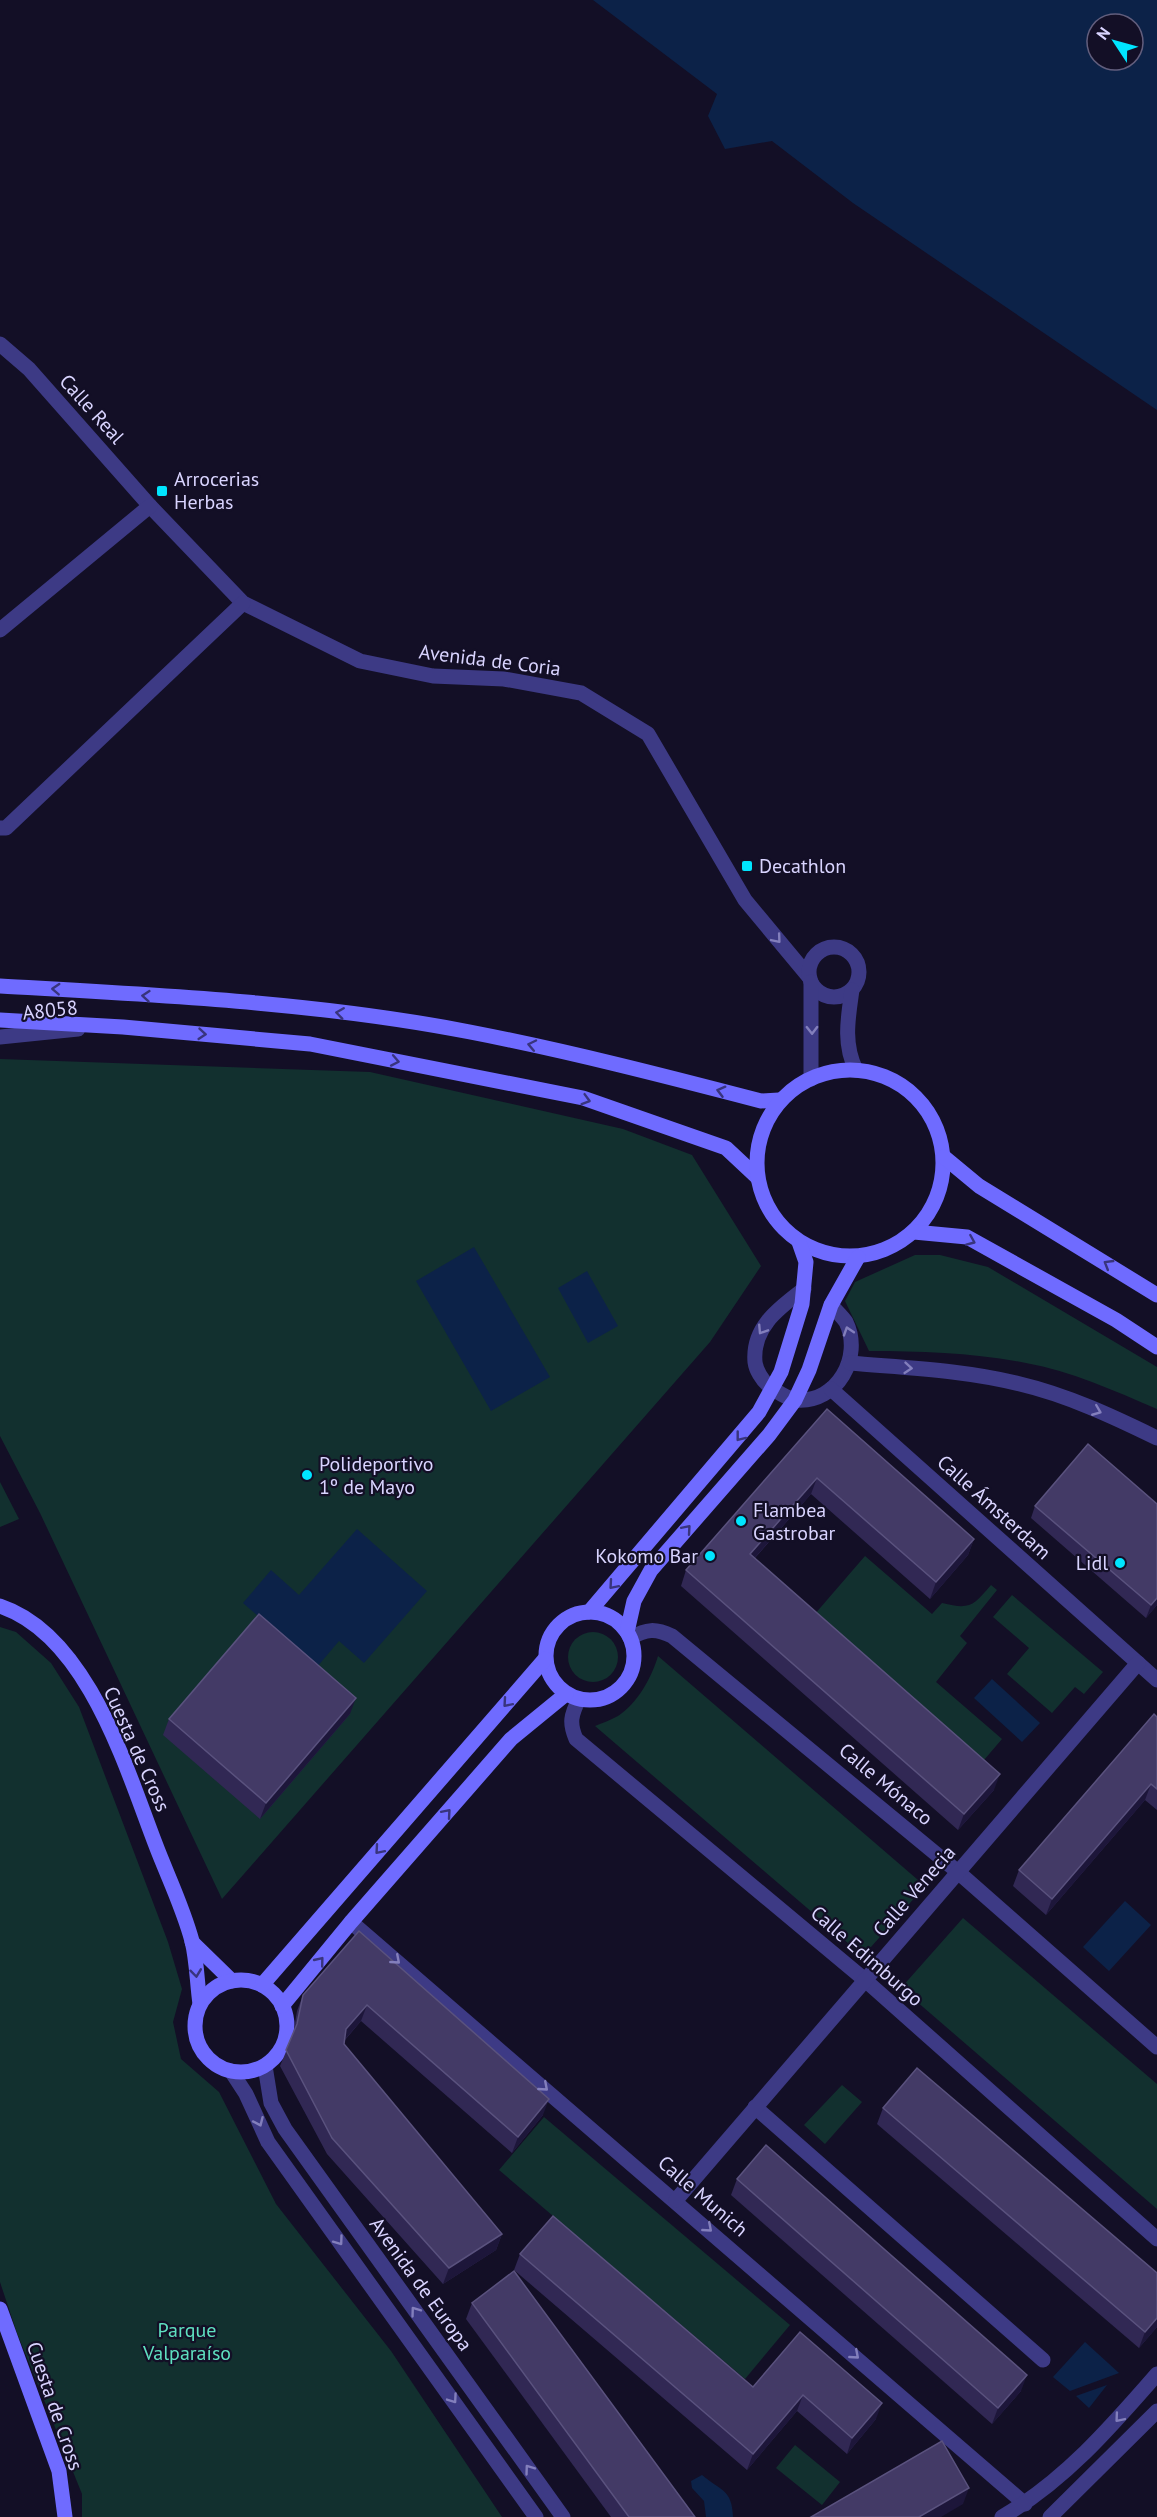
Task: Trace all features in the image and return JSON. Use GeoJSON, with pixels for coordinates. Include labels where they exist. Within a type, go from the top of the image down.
{"type":"FeatureCollection","features":[{"type":"Feature","properties":{"kind":"street","name":"Calle Real"},"geometry":{"type":"LineString","coordinates":[[0,344],[29,369],[150,506]]}},
{"type":"Feature","properties":{"kind":"street","name":"Avenida de Coria"},"geometry":{"type":"LineString","coordinates":[[150,506],[243,603],[360,661],[433,676],[504,679],[581,693],[648,734],[745,900],[810,980]]}},
{"type":"Feature","properties":{"kind":"street"},"geometry":{"type":"LineString","coordinates":[[0,630],[150,506]]}},
{"type":"Feature","properties":{"kind":"street"},"geometry":{"type":"LineString","coordinates":[[0,828],[6,828],[243,603]]}},
{"type":"Feature","properties":{"kind":"street"},"geometry":{"type":"LineString","coordinates":[[810,980],[818,992],[830,997],[842,997],[852,990],[858,981],[860,970],[856,959],[845,949],[834,947],[824,949],[814,956],[809,966],[812,1078]]}},
{"type":"Feature","properties":{"kind":"street"},"geometry":{"type":"LineString","coordinates":[[0,986],[317,1010],[468,1031],[616,1063],[761,1101],[779,1100]]}},
{"type":"Feature","properties":{"kind":"street"},"geometry":{"type":"LineString","coordinates":[[852,990],[848,1055],[856,1070]]}},
{"type":"Feature","properties":{"kind":"street"},"geometry":{"type":"LineString","coordinates":[[0,1020],[104,1026],[310,1044],[583,1098],[726,1148],[757,1178]]}},
{"type":"Feature","properties":{"kind":"street","name":"A8058"},"geometry":{"type":"LineString","coordinates":[[0,1037],[104,1026]]}},
{"type":"Feature","properties":{"kind":"street"},"geometry":{"type":"LineString","coordinates":[[856,1070],[882,1075],[906,1088],[930,1115],[939,1131],[944,1157],[942,1185],[932,1211],[914,1233],[888,1250],[858,1257],[827,1254],[799,1242],[778,1223],[763,1198],[757,1178],[758,1147],[766,1124],[779,1100],[812,1078],[833,1071],[856,1070]]}},
{"type":"Feature","properties":{"kind":"street"},"geometry":{"type":"LineString","coordinates":[[944,1157],[979,1186],[1157,1295]]}},
{"type":"Feature","properties":{"kind":"street"},"geometry":{"type":"LineString","coordinates":[[914,1233],[967,1237],[1116,1320],[1157,1347]]}},
{"type":"Feature","properties":{"kind":"street"},"geometry":{"type":"LineString","coordinates":[[589,1612],[730,1450],[759,1412],[785,1361],[802,1304],[806,1262],[799,1242]]}},
{"type":"Feature","properties":{"kind":"street"},"geometry":{"type":"LineString","coordinates":[[628,1635],[608,1616],[589,1612],[574,1614],[556,1626],[547,1645],[545,1659],[548,1673],[556,1685],[572,1696],[593,1701],[605,1698],[626,1681],[634,1656],[628,1635],[634,1601],[651,1570],[770,1435],[795,1400],[809,1370],[831,1305],[858,1257]]}},
{"type":"Feature","properties":{"kind":"street"},"geometry":{"type":"LineString","coordinates":[[804,1289],[780,1308],[756,1339],[756,1365],[765,1382],[795,1400],[812,1399],[831,1389],[842,1378],[850,1363],[852,1342],[845,1322],[831,1305]]}},
{"type":"Feature","properties":{"kind":"street"},"geometry":{"type":"LineString","coordinates":[[850,1363],[957,1372],[1021,1384],[1088,1408],[1157,1438]]}},
{"type":"Feature","properties":{"kind":"street","name":"Calle Ámsterdam"},"geometry":{"type":"LineString","coordinates":[[831,1389],[1157,1680]]}},
{"type":"Feature","properties":{"kind":"street","name":"Cuesta de Cross"},"geometry":{"type":"LineString","coordinates":[[0,1606],[24,1615],[44,1631],[60,1648],[88,1688],[123,1760],[192,1942],[200,2004]]}},
{"type":"Feature","properties":{"kind":"street","name":"Calle Mónaco"},"geometry":{"type":"LineString","coordinates":[[628,1635],[658,1629],[672,1636],[958,1872],[1157,2047]]}},
{"type":"Feature","properties":{"kind":"street"},"geometry":{"type":"LineString","coordinates":[[262,1985],[545,1659]]}},
{"type":"Feature","properties":{"kind":"street","name":"Calle Venecia"},"geometry":{"type":"LineString","coordinates":[[676,2200],[1138,1663]]}},
{"type":"Feature","properties":{"kind":"street"},"geometry":{"type":"LineString","coordinates":[[282,2006],[351,1922],[511,1739],[572,1696]]}},
{"type":"Feature","properties":{"kind":"street","name":"Calle Edimburgo"},"geometry":{"type":"LineString","coordinates":[[572,1696],[570,1726],[576,1739],[865,1980],[1157,2239]]}},
{"type":"Feature","properties":{"kind":"street","name":"Calle Munich"},"geometry":{"type":"LineString","coordinates":[[351,1922],[676,2200],[1025,2504]]}},
{"type":"Feature","properties":{"kind":"street","name":"Cuesta de Cross"},"geometry":{"type":"LineString","coordinates":[[192,1942],[232,1981]]}},
{"type":"Feature","properties":{"kind":"street"},"geometry":{"type":"LineString","coordinates":[[248,1980],[262,1985],[274,1994],[282,2006],[287,2028],[281,2050],[265,2066],[246,2073],[231,2071],[208,2060],[197,2043],[194,2023],[200,2004],[214,1989],[232,1981],[248,1980]]}},
{"type":"Feature","properties":{"kind":"street","name":"Avenida de Europa"},"geometry":{"type":"LineString","coordinates":[[265,2066],[271,2103],[285,2129],[563,2517]]}},
{"type":"Feature","properties":{"kind":"street","name":"Avenida de Europa"},"geometry":{"type":"LineString","coordinates":[[231,2071],[246,2094],[274,2151],[536,2517]]}},
{"type":"Feature","properties":{"kind":"street"},"geometry":{"type":"LineString","coordinates":[[755,2108],[1043,2360]]}},
{"type":"Feature","properties":{"kind":"street","name":"Cuesta de Cross"},"geometry":{"type":"LineString","coordinates":[[0,2309],[59,2471],[65,2517]]}},
{"type":"Feature","properties":{"kind":"street"},"geometry":{"type":"LineString","coordinates":[[1002,2517],[1025,2504],[1076,2463],[1157,2374]]}},
{"type":"Feature","properties":{"kind":"street"},"geometry":{"type":"LineString","coordinates":[[1050,2517],[1156,2415]]}},
{"type":"Feature","properties":{"kind":"green space","name":"Polideportivo 1º de Mayo"},"geometry":{"type":"Polygon","coordinates":[[[0,1059],[370,1072],[623,1129],[692,1155],[761,1266],[710,1342],[222,1899],[40,1513],[0,1436],[0,1059]]]}},
{"type":"Feature","properties":{"kind":"green space"},"geometry":{"type":"Polygon","coordinates":[[[915,1255],[940,1255],[988,1267],[1157,1367],[1157,1409],[1076,1376],[1026,1363],[948,1353],[869,1351],[845,1301],[855,1282],[915,1255]]]}},
{"type":"Feature","properties":{"kind":"green space"},"geometry":{"type":"Polygon","coordinates":[[[0,1482],[19,1519],[0,1527],[0,1482]]]}},
{"type":"Feature","properties":{"kind":"green space"},"geometry":{"type":"Polygon","coordinates":[[[865,1556],[932,1614],[942,1603],[965,1606],[980,1598],[991,1585],[997,1590],[960,1636],[967,1643],[936,1682],[1002,1739],[978,1767],[808,1622],[865,1556]]]}},
{"type":"Feature","properties":{"kind":"green space"},"geometry":{"type":"Polygon","coordinates":[[[1012,1595],[1103,1672],[1084,1694],[1075,1687],[1052,1713],[1007,1674],[1029,1648],[993,1617],[1012,1595]]]}},
{"type":"Feature","properties":{"kind":"green space","name":"Parque Valparaíso"},"geometry":{"type":"Polygon","coordinates":[[[0,1627],[16,1632],[51,1663],[79,1707],[168,1942],[182,1989],[173,2022],[181,2059],[219,2092],[276,2204],[391,2351],[502,2517],[82,2517],[82,2494],[17,2333],[0,2282],[0,1627]]]}},
{"type":"Feature","properties":{"kind":"green space"},"geometry":{"type":"Polygon","coordinates":[[[593,1632],[611,1639],[618,1657],[611,1675],[593,1682],[575,1675],[568,1657],[575,1639],[593,1632]]]}},
{"type":"Feature","properties":{"kind":"green space"},"geometry":{"type":"Polygon","coordinates":[[[658,1656],[925,1886],[863,1956],[595,1726],[618,1716],[631,1705],[648,1681],[658,1656]]]}},
{"type":"Feature","properties":{"kind":"green space"},"geometry":{"type":"Polygon","coordinates":[[[963,1918],[1157,2084],[1157,2209],[901,1988],[963,1918]]]}},
{"type":"Feature","properties":{"kind":"green space"},"geometry":{"type":"Polygon","coordinates":[[[842,2085],[862,2102],[825,2144],[804,2125],[842,2085]]]}},
{"type":"Feature","properties":{"kind":"green space"},"geometry":{"type":"Polygon","coordinates":[[[544,2117],[790,2325],[745,2379],[499,2170],[544,2117]]]}},
{"type":"Feature","properties":{"kind":"green space"},"geometry":{"type":"Polygon","coordinates":[[[795,2445],[840,2482],[822,2505],[776,2468],[795,2445]]]}},
{"type":"Feature","properties":{"kind":"water"},"geometry":{"type":"Polygon","coordinates":[[[593,0],[1157,0],[1157,410],[853,203],[772,141],[725,149],[708,116],[717,94],[593,0]]]}},
{"type":"Feature","properties":{"kind":"water"},"geometry":{"type":"Polygon","coordinates":[[[474,1247],[550,1377],[491,1411],[416,1281],[474,1247]]]}},
{"type":"Feature","properties":{"kind":"water"},"geometry":{"type":"Polygon","coordinates":[[[587,1271],[618,1326],[588,1343],[558,1288],[587,1271]]]}},
{"type":"Feature","properties":{"kind":"water"},"geometry":{"type":"Polygon","coordinates":[[[357,1529],[427,1591],[364,1663],[339,1641],[317,1667],[243,1603],[271,1570],[299,1595],[357,1529]]]}},
{"type":"Feature","properties":{"kind":"water"},"geometry":{"type":"Polygon","coordinates":[[[992,1679],[1040,1723],[1022,1742],[974,1698],[992,1679]]]}},
{"type":"Feature","properties":{"kind":"water"},"geometry":{"type":"Polygon","coordinates":[[[1125,1901],[1151,1925],[1109,1971],[1083,1947],[1125,1901]]]}},
{"type":"Feature","properties":{"kind":"water"},"geometry":{"type":"Polygon","coordinates":[[[1085,2342],[1119,2373],[1070,2391],[1053,2377],[1085,2342]]]}},
{"type":"Feature","properties":{"kind":"water"},"geometry":{"type":"Polygon","coordinates":[[[1107,2385],[1089,2408],[1076,2396],[1107,2385]]]}},
{"type":"Feature","properties":{"kind":"water"},"geometry":{"type":"Polygon","coordinates":[[[702,2475],[728,2496],[733,2517],[706,2517],[704,2501],[692,2488],[691,2481],[702,2475]]]}},
{"type":"Feature","properties":{"kind":"building"},"geometry":{"type":"Polygon","coordinates":[[[827,1409],[974,1539],[936,1582],[817,1478],[750,1554],[1000,1774],[964,1814],[686,1570],[827,1409]]]}},
{"type":"Feature","properties":{"kind":"building","name":"Lidl"},"geometry":{"type":"Polygon","coordinates":[[[1088,1444],[1157,1504],[1157,1598],[1151,1605],[1035,1506],[1088,1444]]]}},
{"type":"Feature","properties":{"kind":"building"},"geometry":{"type":"Polygon","coordinates":[[[259,1614],[356,1698],[266,1803],[169,1719],[259,1614]]]}},
{"type":"Feature","properties":{"kind":"building"},"geometry":{"type":"Polygon","coordinates":[[[1154,1714],[1157,1717],[1157,1789],[1151,1784],[1052,1899],[1019,1870],[1154,1714]]]}},
{"type":"Feature","properties":{"kind":"building"},"geometry":{"type":"Polygon","coordinates":[[[359,1931],[549,2099],[518,2137],[367,2005],[346,2029],[344,2044],[502,2234],[449,2268],[332,2138],[286,2050],[297,2024],[303,1995],[359,1931]]]}},
{"type":"Feature","properties":{"kind":"building"},"geometry":{"type":"Polygon","coordinates":[[[917,2068],[1157,2273],[1157,2318],[1145,2332],[883,2108],[917,2068]]]}},
{"type":"Feature","properties":{"kind":"building"},"geometry":{"type":"Polygon","coordinates":[[[766,2145],[1027,2375],[998,2408],[737,2179],[766,2145]]]}},
{"type":"Feature","properties":{"kind":"building"},"geometry":{"type":"Polygon","coordinates":[[[553,2216],[753,2387],[800,2332],[882,2403],[852,2438],[803,2395],[753,2454],[520,2254],[553,2216]]]}},
{"type":"Feature","properties":{"kind":"building"},"geometry":{"type":"Polygon","coordinates":[[[514,2271],[695,2517],[629,2517],[472,2303],[514,2271]]]}},
{"type":"Feature","properties":{"kind":"building"},"geometry":{"type":"Polygon","coordinates":[[[942,2441],[969,2488],[919,2517],[811,2517],[942,2441]]]}},
{"type":"Feature","properties":{"kind":"place","name":"Arrocerias Herbas"},"geometry":{"type":"Point","coordinates":[162,491]}},
{"type":"Feature","properties":{"kind":"place","name":"Decathlon"},"geometry":{"type":"Point","coordinates":[747,866]}},
{"type":"Feature","properties":{"kind":"place","name":"Polideportivo 1º de Mayo"},"geometry":{"type":"Point","coordinates":[307,1475]}},
{"type":"Feature","properties":{"kind":"place","name":"Flambea Gastrobar"},"geometry":{"type":"Point","coordinates":[741,1521]}},
{"type":"Feature","properties":{"kind":"place","name":"Kokomo Bar"},"geometry":{"type":"Point","coordinates":[710,1556]}},
{"type":"Feature","properties":{"kind":"place","name":"Lidl"},"geometry":{"type":"Point","coordinates":[1120,1563]}}]}
